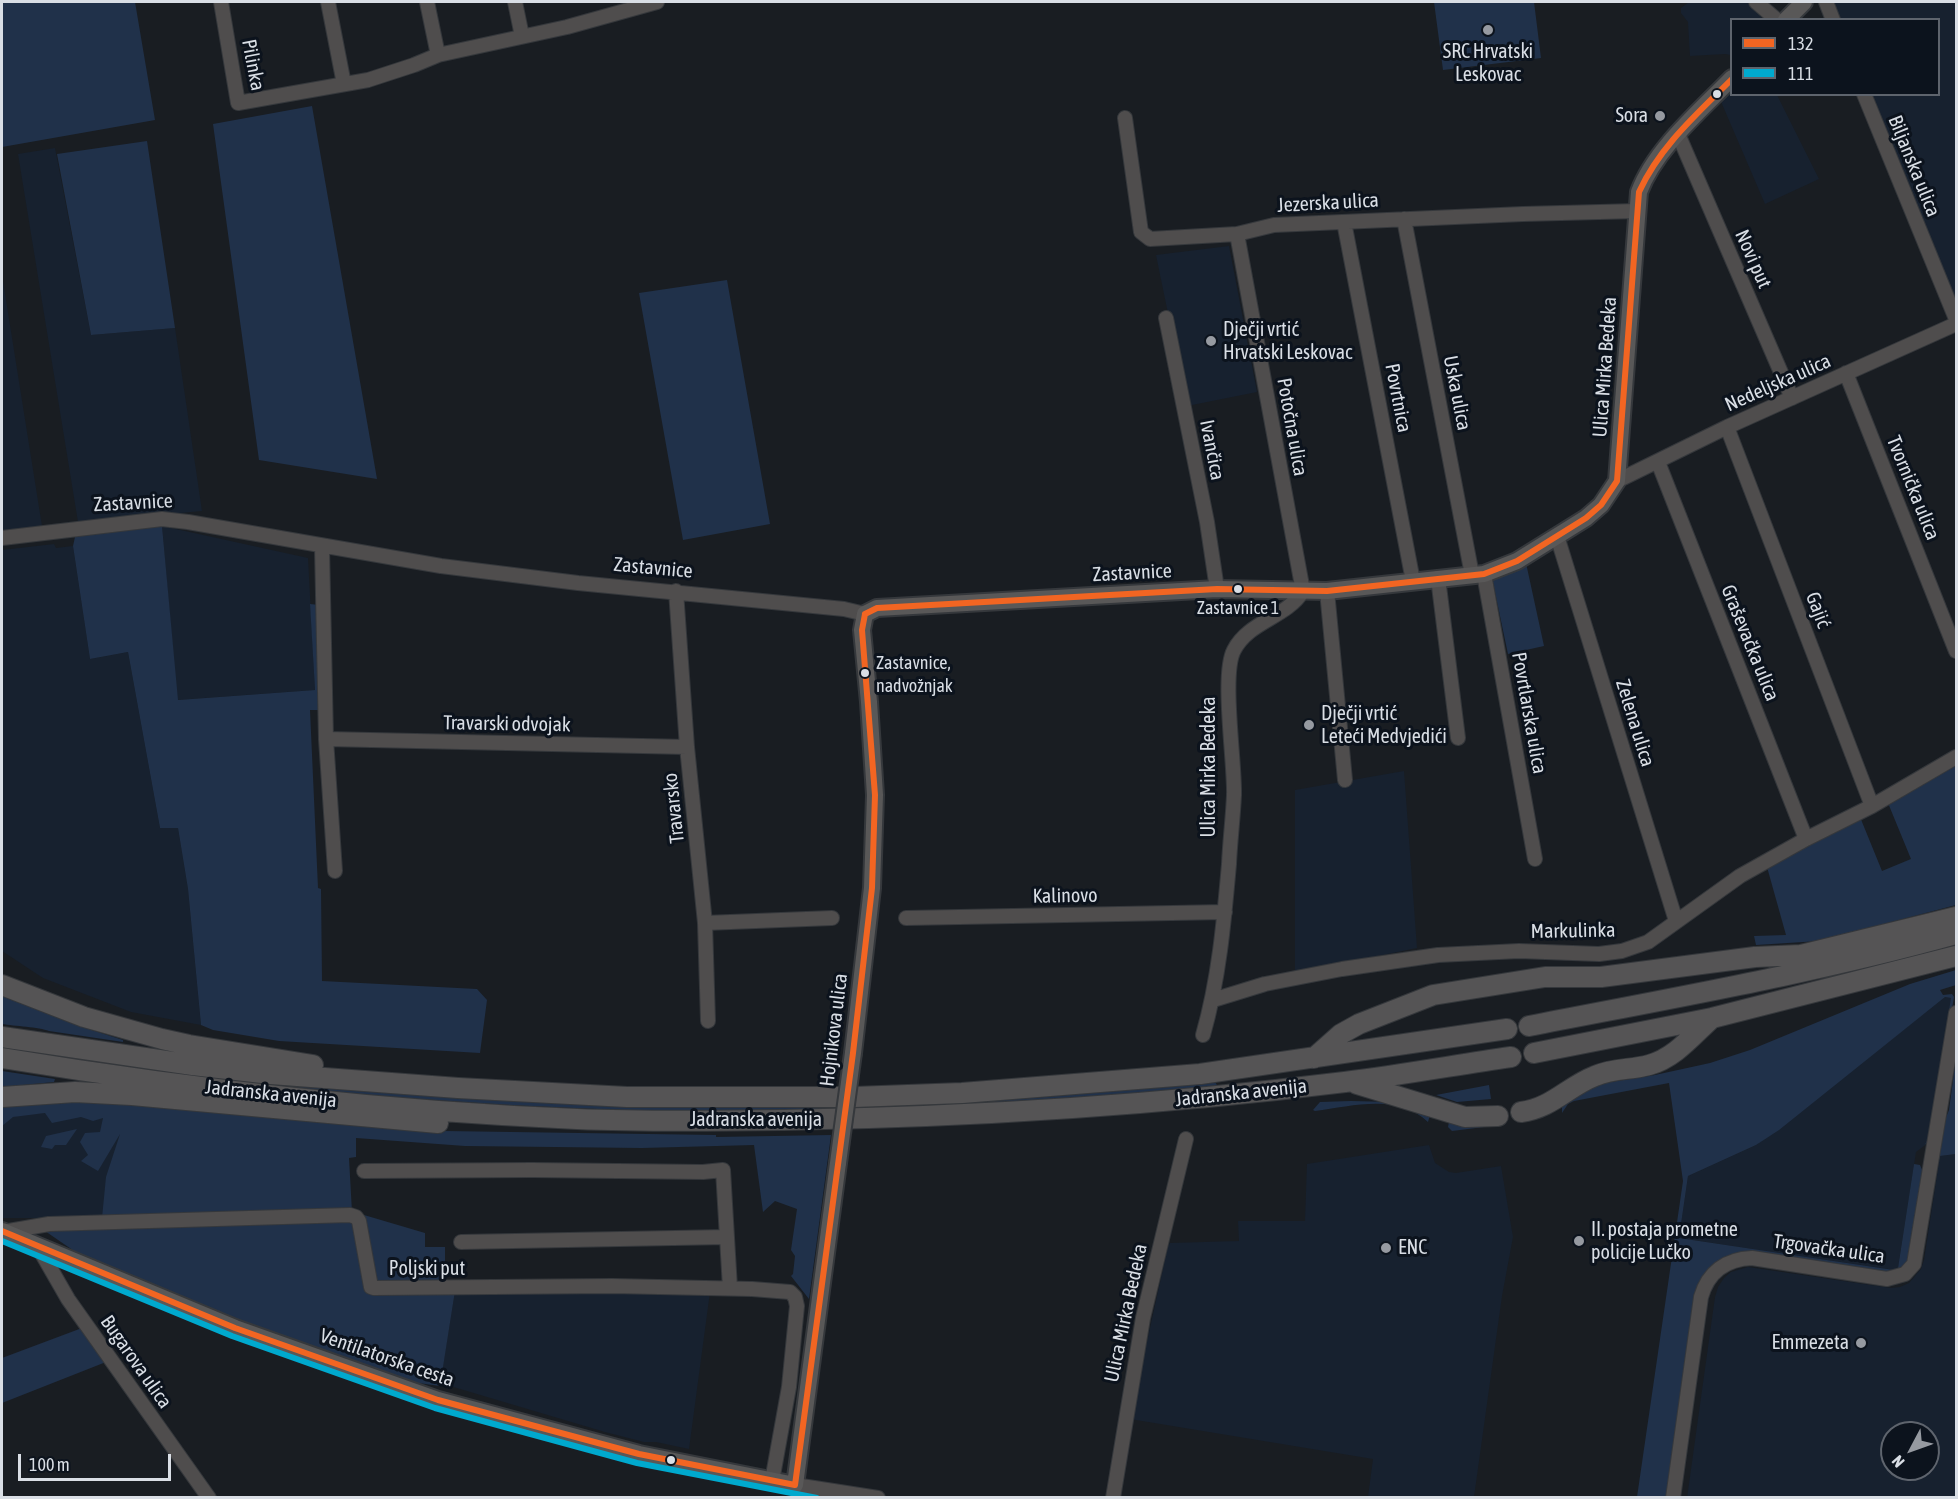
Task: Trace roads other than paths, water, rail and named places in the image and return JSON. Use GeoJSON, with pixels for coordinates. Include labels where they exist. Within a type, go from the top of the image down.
{"type":"FeatureCollection","features":[{"type":"Feature","properties":{"kind":"highway"},"geometry":{"type":"LineString","coordinates":[[1314,1058],[1334,1040],[1359,1024],[1433,995],[1545,977],[1601,977],[1755,957],[1801,955],[1956,917]]}},
{"type":"Feature","properties":{"kind":"highway"},"geometry":{"type":"LineString","coordinates":[[1529,1026],[1786,976],[1896,951],[1956,934]]}},
{"type":"Feature","properties":{"kind":"highway"},"geometry":{"type":"LineString","coordinates":[[1534,1053],[1712,1018],[1956,956]]}},
{"type":"Feature","properties":{"kind":"highway"},"geometry":{"type":"LineString","coordinates":[[2,985],[84,1017],[189,1046],[458,1088]]}},
{"type":"Feature","properties":{"kind":"highway"},"geometry":{"type":"LineString","coordinates":[[1521,1113],[1542,1107],[1594,1076],[1614,1070],[1649,1065],[1669,1056],[1712,1018]]}},
{"type":"Feature","properties":{"kind":"highway","name":"Jadranska avenija"},"geometry":{"type":"LineString","coordinates":[[2,1037],[271,1074],[458,1088],[627,1097],[864,1097],[974,1092],[1156,1078],[1314,1058],[1507,1029]]}},
{"type":"Feature","properties":{"kind":"highway","name":"Jadranska avenija"},"geometry":{"type":"LineString","coordinates":[[2,1058],[184,1085],[483,1114],[581,1119],[744,1120],[901,1117],[1130,1104],[1345,1082],[1511,1057]]}},
{"type":"Feature","properties":{"kind":"highway"},"geometry":{"type":"LineString","coordinates":[[1345,1082],[1390,1093],[1466,1117],[1498,1116]]}},
{"type":"Feature","properties":{"kind":"highway"},"geometry":{"type":"LineString","coordinates":[[2,1097],[75,1092],[132,1095],[400,1121],[501,1127],[533,1128],[581,1119]]}},
{"type":"Feature","properties":{"kind":"main road"},"geometry":{"type":"LineString","coordinates":[[1788,18],[1804,2]]}},
{"type":"Feature","properties":{"kind":"main road","name":"Ulica Mirka Bedeka"},"geometry":{"type":"LineString","coordinates":[[1303,591],[1327,591],[1478,575],[1517,561],[1586,518],[1601,505],[1617,481],[1639,192],[1644,177],[1657,157],[1730,79]]}},
{"type":"Feature","properties":{"kind":"main road","name":"Zastavnice"},"geometry":{"type":"LineString","coordinates":[[865,614],[877,608],[1217,589],[1303,591]]}},
{"type":"Feature","properties":{"kind":"main road","name":"Hojnikova ulica"},"geometry":{"type":"LineString","coordinates":[[801,1490],[872,888],[875,795],[870,702],[861,630],[865,614]]}},
{"type":"Feature","properties":{"kind":"main road","name":"Ventilatorska cesta"},"geometry":{"type":"LineString","coordinates":[[2,1232],[235,1328],[438,1400],[639,1454],[772,1481],[801,1490]]}},
{"type":"Feature","properties":{"kind":"street","name":"Pilinka"},"geometry":{"type":"LineString","coordinates":[[221,2],[238,103],[388,74],[438,55],[567,27],[657,2]]}},
{"type":"Feature","properties":{"kind":"street"},"geometry":{"type":"LineString","coordinates":[[328,2],[345,84]]}},
{"type":"Feature","properties":{"kind":"street"},"geometry":{"type":"LineString","coordinates":[[427,2],[438,55]]}},
{"type":"Feature","properties":{"kind":"street"},"geometry":{"type":"LineString","coordinates":[[514,2],[522,36]]}},
{"type":"Feature","properties":{"kind":"street"},"geometry":{"type":"LineString","coordinates":[[1756,2],[1775,18]]}},
{"type":"Feature","properties":{"kind":"street"},"geometry":{"type":"LineString","coordinates":[[1826,2],[1832,18]]}},
{"type":"Feature","properties":{"kind":"street","name":"Biljanska ulica"},"geometry":{"type":"LineString","coordinates":[[1865,96],[1956,321]]}},
{"type":"Feature","properties":{"kind":"street","name":"Jezerska ulica"},"geometry":{"type":"LineString","coordinates":[[1125,118],[1141,232],[1150,239],[1237,234],[1274,225],[1636,211]]}},
{"type":"Feature","properties":{"kind":"street","name":"Novi put"},"geometry":{"type":"LineString","coordinates":[[1678,135],[1792,398]]}},
{"type":"Feature","properties":{"kind":"street","name":"Uska ulica"},"geometry":{"type":"LineString","coordinates":[[1404,219],[1478,575]]}},
{"type":"Feature","properties":{"kind":"street","name":"Povrtnica"},"geometry":{"type":"LineString","coordinates":[[1344,222],[1413,581]]}},
{"type":"Feature","properties":{"kind":"street","name":"Potočna ulica"},"geometry":{"type":"LineString","coordinates":[[1237,234],[1303,591]]}},
{"type":"Feature","properties":{"kind":"street","name":"Ivančica"},"geometry":{"type":"LineString","coordinates":[[1166,318],[1207,522],[1217,589]]}},
{"type":"Feature","properties":{"kind":"street","name":"Nedeljska ulica"},"geometry":{"type":"LineString","coordinates":[[1617,481],[1956,321]]}},
{"type":"Feature","properties":{"kind":"street","name":"Tvornička ulica"},"geometry":{"type":"LineString","coordinates":[[1846,373],[1956,651]]}},
{"type":"Feature","properties":{"kind":"street","name":"Gajić"},"geometry":{"type":"LineString","coordinates":[[1727,428],[1872,806]]}},
{"type":"Feature","properties":{"kind":"street","name":"Graševačka ulica"},"geometry":{"type":"LineString","coordinates":[[1658,462],[1806,839]]}},
{"type":"Feature","properties":{"kind":"street","name":"Zastavnice"},"geometry":{"type":"LineString","coordinates":[[2,538],[162,519],[441,566],[578,583],[844,609],[865,614]]}},
{"type":"Feature","properties":{"kind":"street","name":"Zelena ulica"},"geometry":{"type":"LineString","coordinates":[[1557,536],[1676,921]]}},
{"type":"Feature","properties":{"kind":"street"},"geometry":{"type":"LineString","coordinates":[[322,547],[326,739],[335,871]]}},
{"type":"Feature","properties":{"kind":"street","name":"Povrtlarska ulica"},"geometry":{"type":"LineString","coordinates":[[1478,575],[1535,859]]}},
{"type":"Feature","properties":{"kind":"street"},"geometry":{"type":"LineString","coordinates":[[1438,578],[1458,738]]}},
{"type":"Feature","properties":{"kind":"street","name":"Travarsko"},"geometry":{"type":"LineString","coordinates":[[675,591],[687,747],[705,923],[708,1021]]}},
{"type":"Feature","properties":{"kind":"street","name":"Ulica Mirka Bedeka"},"geometry":{"type":"LineString","coordinates":[[1203,1035],[1213,1000],[1225,912],[1234,795],[1229,676],[1233,651],[1256,625],[1297,600],[1303,591]]}},
{"type":"Feature","properties":{"kind":"street"},"geometry":{"type":"LineString","coordinates":[[1327,591],[1345,780]]}},
{"type":"Feature","properties":{"kind":"street","name":"Travarski odvojak"},"geometry":{"type":"LineString","coordinates":[[326,739],[687,747]]}},
{"type":"Feature","properties":{"kind":"street","name":"Markulinka"},"geometry":{"type":"LineString","coordinates":[[1213,1000],[1265,984],[1342,969],[1438,955],[1519,951],[1599,954],[1622,951],[1648,942],[1740,876],[1872,806],[1956,757]]}},
{"type":"Feature","properties":{"kind":"street","name":"Kalinovo"},"geometry":{"type":"LineString","coordinates":[[906,918],[1225,912]]}},
{"type":"Feature","properties":{"kind":"street"},"geometry":{"type":"LineString","coordinates":[[705,923],[832,918]]}},
{"type":"Feature","properties":{"kind":"street","name":"Trgovačka ulica"},"geometry":{"type":"LineString","coordinates":[[1673,1497],[1701,1298],[1707,1280],[1716,1270],[1730,1261],[1752,1258],[1887,1278],[1905,1274],[1914,1263],[1956,1013]]}},
{"type":"Feature","properties":{"kind":"street","name":"Ulica Mirka Bedeka"},"geometry":{"type":"LineString","coordinates":[[1113,1497],[1147,1299],[1186,1139]]}},
{"type":"Feature","properties":{"kind":"street"},"geometry":{"type":"LineString","coordinates":[[364,1171],[703,1172],[723,1170],[730,1288]]}},
{"type":"Feature","properties":{"kind":"street","name":"Poljski put"},"geometry":{"type":"LineString","coordinates":[[2,1232],[49,1224],[350,1215],[359,1221],[371,1287],[374,1288],[730,1288],[790,1292],[795,1297],[797,1306],[789,1387],[772,1481]]}},
{"type":"Feature","properties":{"kind":"street","name":"Poljski put"},"geometry":{"type":"LineString","coordinates":[[461,1242],[727,1237]]}},
{"type":"Feature","properties":{"kind":"street","name":"Bugarova ulica"},"geometry":{"type":"LineString","coordinates":[[37,1245],[68,1299],[209,1497]]}},
{"type":"Feature","properties":{"kind":"street"},"geometry":{"type":"LineString","coordinates":[[801,1490],[878,1497]]}},
{"type":"Feature","properties":{"kind":"place","name":"SRC Hrvatski Leskovac"},"geometry":{"type":"Point","coordinates":[1488,30]}},
{"type":"Feature","properties":{"kind":"place","name":"Sora"},"geometry":{"type":"Point","coordinates":[1660,116]}},
{"type":"Feature","properties":{"kind":"place","name":"Dječji vrtić Hrvatski Leskovac"},"geometry":{"type":"Point","coordinates":[1211,341]}},
{"type":"Feature","properties":{"kind":"place","name":"Zastavnice 1"},"geometry":{"type":"Point","coordinates":[1238,589]}},
{"type":"Feature","properties":{"kind":"place","name":"Zastavnice, nadvožnjak"},"geometry":{"type":"Point","coordinates":[865,673]}},
{"type":"Feature","properties":{"kind":"place","name":"Dječji vrtić Leteći Medvjedići"},"geometry":{"type":"Point","coordinates":[1309,725]}},
{"type":"Feature","properties":{"kind":"place","name":"II. postaja prometne policije Lučko"},"geometry":{"type":"Point","coordinates":[1579,1241]}},
{"type":"Feature","properties":{"kind":"place","name":"ENC"},"geometry":{"type":"Point","coordinates":[1386,1248]}},
{"type":"Feature","properties":{"kind":"place","name":"Emmezeta"},"geometry":{"type":"Point","coordinates":[1861,1343]}}]}
